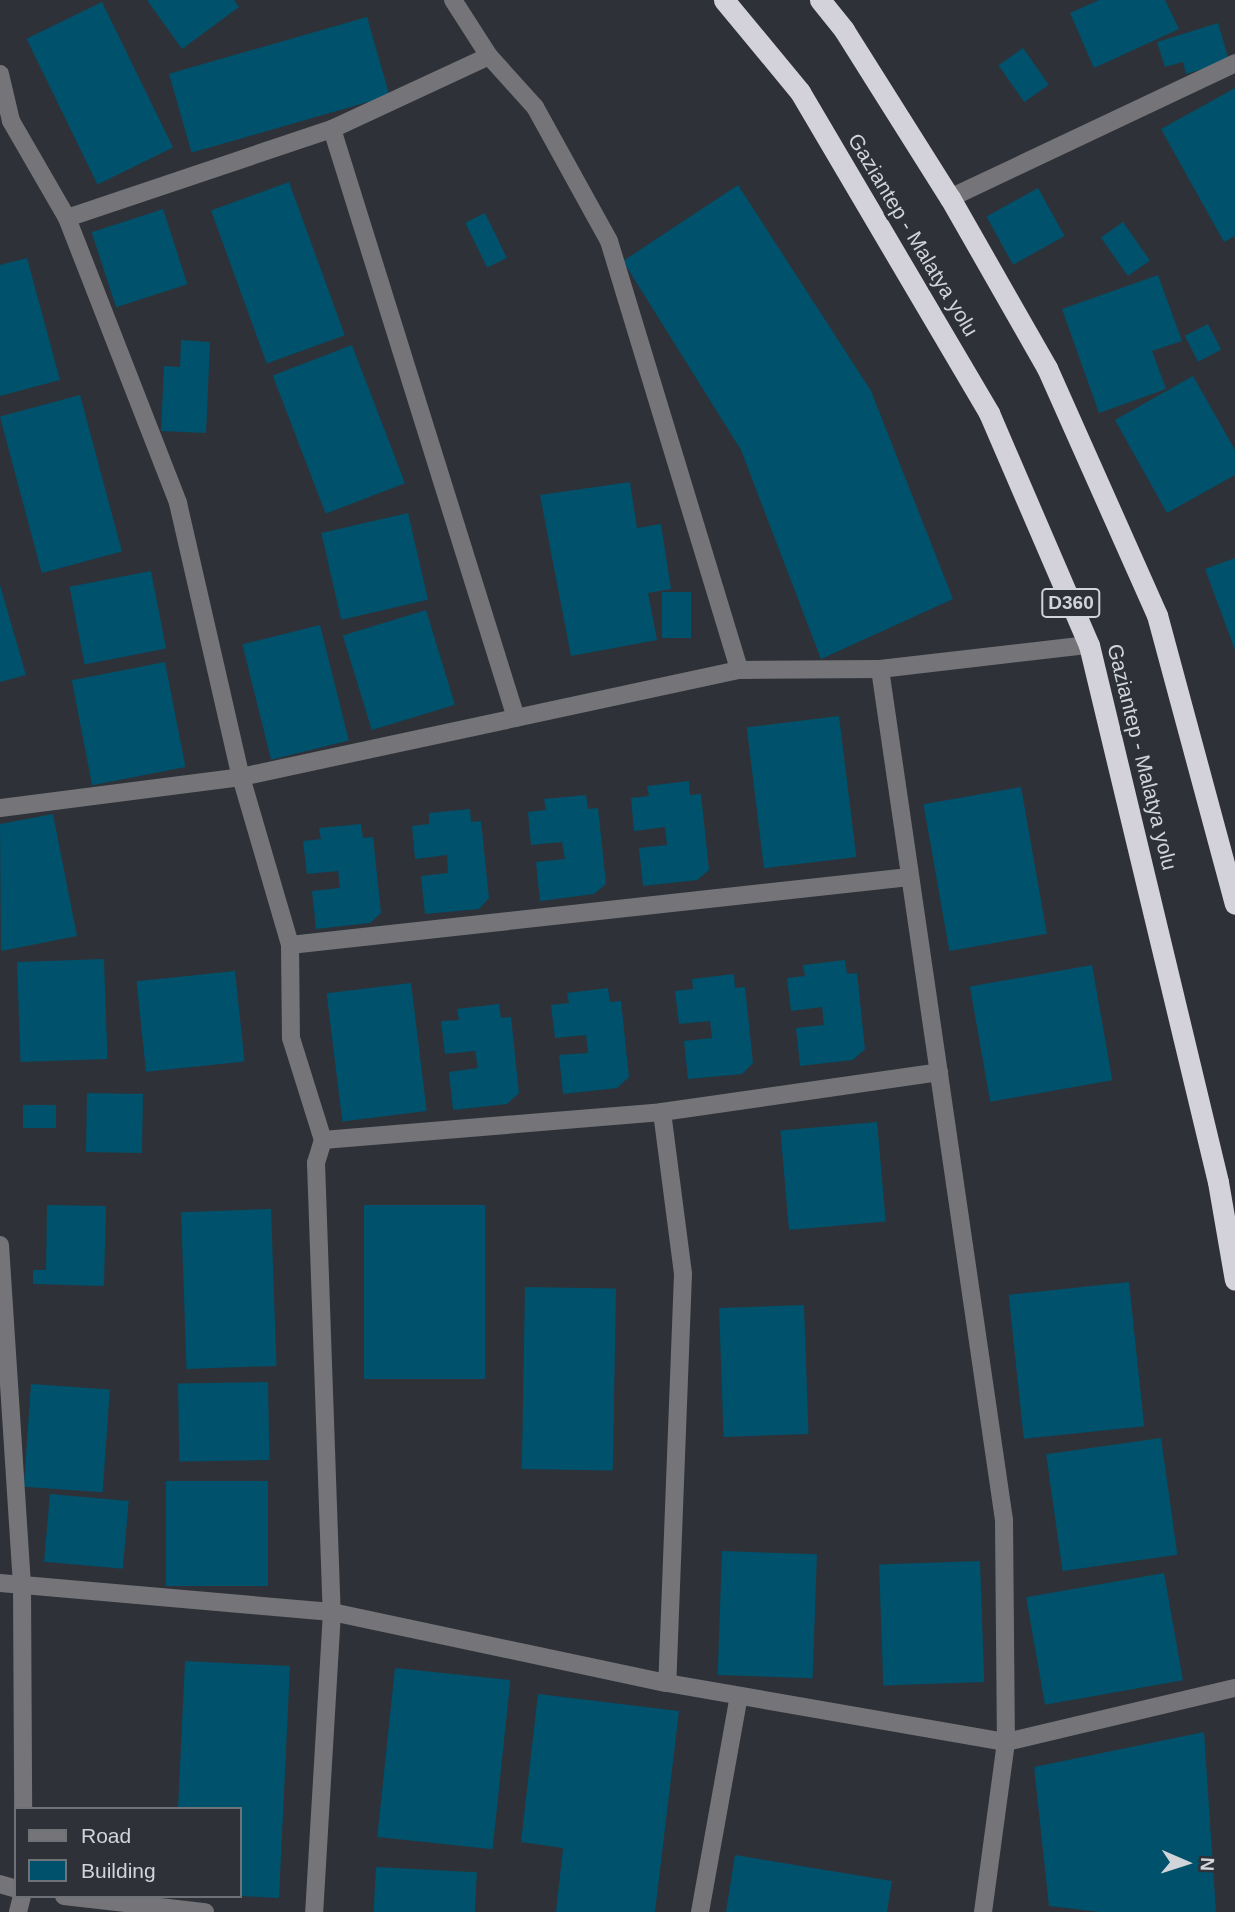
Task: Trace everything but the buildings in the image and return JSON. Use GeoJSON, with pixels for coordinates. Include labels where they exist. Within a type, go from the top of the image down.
{"type":"FeatureCollection","features":[{"type":"Feature","properties":{"kind":"highway","name":"Gaziantep - Malatya yolu"},"geometry":{"type":"LineString","coordinates":[[724,0],[800,92],[989,413],[1089,645],[1218,1182],[1235,1280]]}},
{"type":"Feature","properties":{"kind":"highway"},"geometry":{"type":"LineString","coordinates":[[820,0],[950,198],[1047,368],[1157,615],[1235,904]]}},
{"type":"Feature","properties":{"kind":"street"},"geometry":{"type":"LineString","coordinates":[[453,0],[489,56],[535,107],[608,241],[739,670]]}},
{"type":"Feature","properties":{"kind":"street"},"geometry":{"type":"LineString","coordinates":[[67,218],[332,129],[489,56]]}},
{"type":"Feature","properties":{"kind":"street"},"geometry":{"type":"LineString","coordinates":[[950,198],[1235,63]]}},
{"type":"Feature","properties":{"kind":"street"},"geometry":{"type":"LineString","coordinates":[[0,74],[11,121],[67,218],[178,503],[242,777],[290,945],[291,1038],[323,1140],[316,1163],[331,1612],[314,1912]]}},
{"type":"Feature","properties":{"kind":"street"},"geometry":{"type":"LineString","coordinates":[[332,129],[516,718]]}},
{"type":"Feature","properties":{"kind":"street"},"geometry":{"type":"LineString","coordinates":[[0,808],[242,777],[739,670],[880,669],[1089,645]]}},
{"type":"Feature","properties":{"kind":"street"},"geometry":{"type":"LineString","coordinates":[[880,669],[1004,1520],[1006,1742],[983,1912]]}},
{"type":"Feature","properties":{"kind":"street"},"geometry":{"type":"LineString","coordinates":[[290,945],[909,877]]}},
{"type":"Feature","properties":{"kind":"street"},"geometry":{"type":"LineString","coordinates":[[323,1140],[662,1112],[939,1072]]}},
{"type":"Feature","properties":{"kind":"street"},"geometry":{"type":"LineString","coordinates":[[662,1112],[683,1273],[667,1683]]}},
{"type":"Feature","properties":{"kind":"street"},"geometry":{"type":"LineString","coordinates":[[0,1245],[22,1585],[23,1807]]}},
{"type":"Feature","properties":{"kind":"street"},"geometry":{"type":"LineString","coordinates":[[0,1583],[331,1612],[667,1683],[1006,1742],[1235,1688]]}},
{"type":"Feature","properties":{"kind":"street"},"geometry":{"type":"LineString","coordinates":[[700,1912],[739,1696]]}},
{"type":"Feature","properties":{"kind":"street"},"geometry":{"type":"LineString","coordinates":[[82,1898],[205,1912]]}}]}
